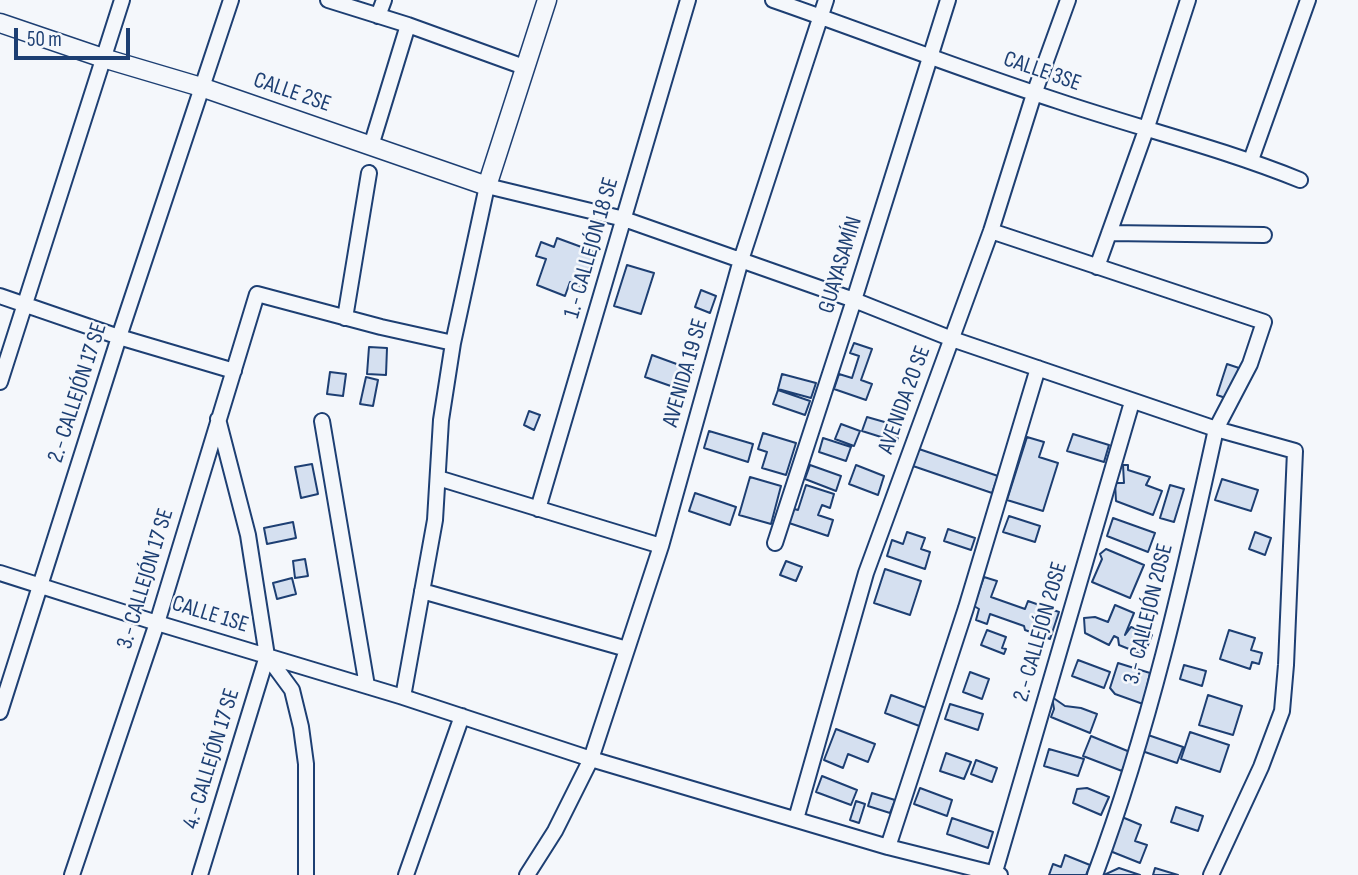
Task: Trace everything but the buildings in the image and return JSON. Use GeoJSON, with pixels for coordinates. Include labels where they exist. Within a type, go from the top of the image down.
{"type":"FeatureCollection","features":[{"type":"Feature","properties":{"kind":"street"},"geometry":{"type":"LineString","coordinates":[[0,382],[122,0]]}},
{"type":"Feature","properties":{"kind":"street","name":"2.- CALLEJÓN 17 SE"},"geometry":{"type":"LineString","coordinates":[[0,712],[119,337],[231,0]]}},
{"type":"Feature","properties":{"kind":"street"},"geometry":{"type":"LineString","coordinates":[[328,0],[408,25],[524,67]]}},
{"type":"Feature","properties":{"kind":"street"},"geometry":{"type":"LineString","coordinates":[[378,16],[384,0]]}},
{"type":"Feature","properties":{"kind":"street"},"geometry":{"type":"LineString","coordinates":[[403,697],[435,520],[441,420],[453,343],[487,186],[547,0]]}},
{"type":"Feature","properties":{"kind":"street","name":"1.- CALLEJÓN 18 SE"},"geometry":{"type":"LineString","coordinates":[[538,509],[688,0]]}},
{"type":"Feature","properties":{"kind":"street","name":"CALLE 3SE"},"geometry":{"type":"LineString","coordinates":[[773,0],[1034,94],[1251,160],[1300,180]]}},
{"type":"Feature","properties":{"kind":"street","name":"AVENIDA 19 SE"},"geometry":{"type":"LineString","coordinates":[[527,875],[555,831],[591,759],[661,546],[741,260],[825,0]]}},
{"type":"Feature","properties":{"kind":"street","name":"GUAYASAMÍN"},"geometry":{"type":"LineString","coordinates":[[775,542],[948,0]]}},
{"type":"Feature","properties":{"kind":"street","name":"AVENIDA 20 SE"},"geometry":{"type":"LineString","coordinates":[[796,818],[866,573],[991,231],[1034,94],[1068,0]]}},
{"type":"Feature","properties":{"kind":"street"},"geometry":{"type":"LineString","coordinates":[[991,231],[1097,267],[1146,130],[1188,0]]}},
{"type":"Feature","properties":{"kind":"street"},"geometry":{"type":"LineString","coordinates":[[1251,160],[1308,0]]}},
{"type":"Feature","properties":{"kind":"street","name":"CALLE 2SE"},"geometry":{"type":"LineString","coordinates":[[0,23],[103,58],[201,87],[487,186]]}},
{"type":"Feature","properties":{"kind":"street"},"geometry":{"type":"LineString","coordinates":[[371,146],[408,25]]}},
{"type":"Feature","properties":{"kind":"street"},"geometry":{"type":"LineString","coordinates":[[369,173],[345,318],[453,343]]}},
{"type":"Feature","properties":{"kind":"street"},"geometry":{"type":"LineString","coordinates":[[487,186],[624,219],[854,300],[952,340],[1132,402],[1295,451],[1282,711],[1261,767],[1211,875]]}},
{"type":"Feature","properties":{"kind":"street"},"geometry":{"type":"LineString","coordinates":[[1109,233],[1264,235]]}},
{"type":"Feature","properties":{"kind":"street","name":"3.- CALLEJÓN 20SE"},"geometry":{"type":"LineString","coordinates":[[1094,875],[1119,809],[1175,617],[1216,429],[1250,364],[1264,322],[1097,267]]}},
{"type":"Feature","properties":{"kind":"street","name":"3.- CALLEJÓN 17 SE"},"geometry":{"type":"LineString","coordinates":[[72,875],[157,623],[257,294],[345,318]]}},
{"type":"Feature","properties":{"kind":"street"},"geometry":{"type":"LineString","coordinates":[[0,296],[119,337],[234,371]]}},
{"type":"Feature","properties":{"kind":"street"},"geometry":{"type":"LineString","coordinates":[[888,847],[966,608],[1038,368]]}},
{"type":"Feature","properties":{"kind":"street","name":"2.- CALLEJÓN 20SE"},"geometry":{"type":"LineString","coordinates":[[996,874],[1132,402]]}},
{"type":"Feature","properties":{"kind":"street"},"geometry":{"type":"LineString","coordinates":[[218,417],[248,535],[267,656],[292,690],[301,727],[306,764],[306,875]]}},
{"type":"Feature","properties":{"kind":"street"},"geometry":{"type":"LineString","coordinates":[[322,421],[367,686]]}},
{"type":"Feature","properties":{"kind":"street"},"geometry":{"type":"LineString","coordinates":[[438,478],[661,546]]}},
{"type":"Feature","properties":{"kind":"street","name":"CALLE 1SE"},"geometry":{"type":"LineString","coordinates":[[0,573],[403,697],[591,759],[888,847],[996,874]]}},
{"type":"Feature","properties":{"kind":"street"},"geometry":{"type":"LineString","coordinates":[[422,591],[627,649]]}},
{"type":"Feature","properties":{"kind":"street","name":"4.- CALLEJÓN 17 SE"},"geometry":{"type":"LineString","coordinates":[[200,875],[267,656]]}},
{"type":"Feature","properties":{"kind":"street"},"geometry":{"type":"LineString","coordinates":[[406,875],[462,716]]}}]}
